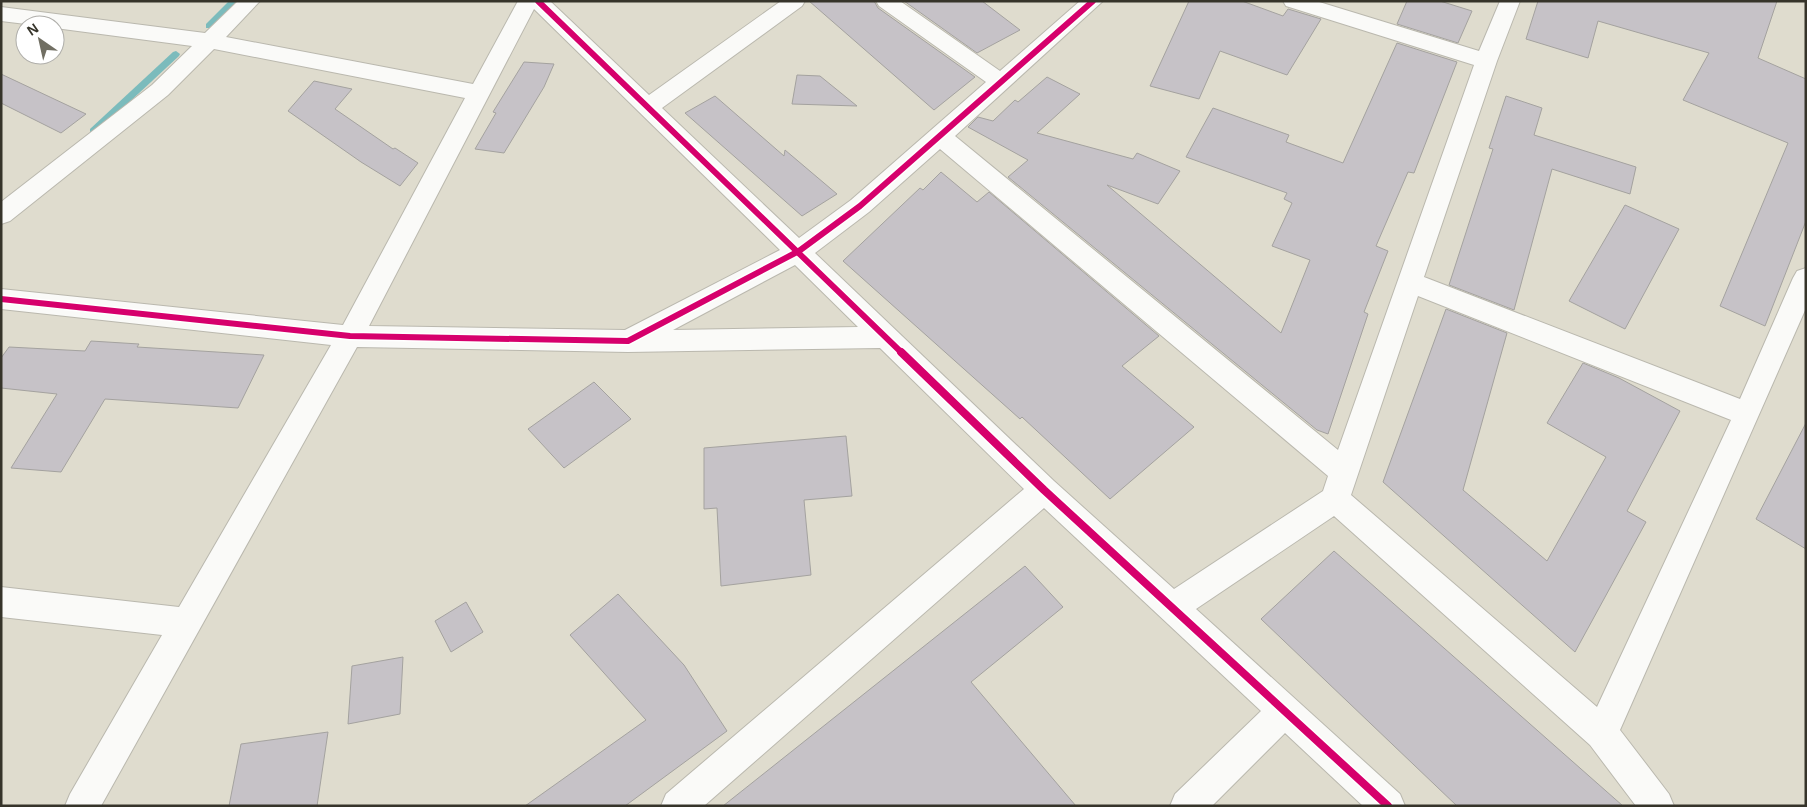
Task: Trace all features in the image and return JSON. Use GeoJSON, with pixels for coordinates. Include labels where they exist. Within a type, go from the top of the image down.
{"type":"FeatureCollection","features":[{"type":"Feature","properties":{"kind":"street"},"geometry":{"type":"LineString","coordinates":[[1,215],[160,90],[250,1]]}},
{"type":"Feature","properties":{"kind":"street"},"geometry":{"type":"LineString","coordinates":[[82,806],[350,336],[528,1]]}},
{"type":"Feature","properties":{"kind":"street"},"geometry":{"type":"LineString","coordinates":[[538,1],[799,251],[1044,490],[1388,806]]}},
{"type":"Feature","properties":{"kind":"street"},"geometry":{"type":"LineString","coordinates":[[648,107],[795,1]]}},
{"type":"Feature","properties":{"kind":"street"},"geometry":{"type":"LineString","coordinates":[[886,1],[1001,82]]}},
{"type":"Feature","properties":{"kind":"street"},"geometry":{"type":"LineString","coordinates":[[628,341],[799,251],[860,206],[1093,1]]}},
{"type":"Feature","properties":{"kind":"street"},"geometry":{"type":"LineString","coordinates":[[1293,1],[1486,62]]}},
{"type":"Feature","properties":{"kind":"street"},"geometry":{"type":"LineString","coordinates":[[1173,607],[1339,485],[1486,62],[1510,1]]}},
{"type":"Feature","properties":{"kind":"street"},"geometry":{"type":"LineString","coordinates":[[1,14],[209,42],[480,92]]}},
{"type":"Feature","properties":{"kind":"street"},"geometry":{"type":"LineString","coordinates":[[940,136],[1339,485],[1602,733],[1657,806]]}},
{"type":"Feature","properties":{"kind":"street"},"geometry":{"type":"LineString","coordinates":[[1602,733],[1747,414],[1806,278]]}},
{"type":"Feature","properties":{"kind":"street"},"geometry":{"type":"LineString","coordinates":[[1410,282],[1747,414]]}},
{"type":"Feature","properties":{"kind":"street"},"geometry":{"type":"LineString","coordinates":[[1,299],[350,336],[628,341],[887,337]]}},
{"type":"Feature","properties":{"kind":"street"},"geometry":{"type":"LineString","coordinates":[[678,806],[1044,490]]}},
{"type":"Feature","properties":{"kind":"street"},"geometry":{"type":"LineString","coordinates":[[1,602],[186,623]]}},
{"type":"Feature","properties":{"kind":"street"},"geometry":{"type":"LineString","coordinates":[[1187,806],[1284,711]]}},
{"type":"Feature","properties":{"kind":"building"},"geometry":{"type":"Polygon","coordinates":[[[809,1],[874,1],[878,8],[975,77],[934,110],[809,1]]]}},
{"type":"Feature","properties":{"kind":"building"},"geometry":{"type":"Polygon","coordinates":[[[904,1],[982,1],[1020,30],[977,53],[904,1]]]}},
{"type":"Feature","properties":{"kind":"building"},"geometry":{"type":"Polygon","coordinates":[[[1189,1],[1242,1],[1283,16],[1288,9],[1321,19],[1287,75],[1220,51],[1199,99],[1150,86],[1189,1]]]}},
{"type":"Feature","properties":{"kind":"building"},"geometry":{"type":"Polygon","coordinates":[[[1407,1],[1440,1],[1472,11],[1458,43],[1397,24],[1407,1]]]}},
{"type":"Feature","properties":{"kind":"building"},"geometry":{"type":"Polygon","coordinates":[[[1538,1],[1777,1],[1758,58],[1806,79],[1806,221],[1765,326],[1720,306],[1788,143],[1683,100],[1709,53],[1598,21],[1588,58],[1526,39],[1538,1]]]}},
{"type":"Feature","properties":{"kind":"building"},"geometry":{"type":"Polygon","coordinates":[[[1397,43],[1457,62],[1414,173],[1408,172],[1376,246],[1388,251],[1364,312],[1368,314],[1328,434],[1317,430],[1008,177],[1028,160],[968,127],[978,117],[993,121],[1015,100],[1018,102],[1047,77],[1080,94],[1037,133],[1133,159],[1137,153],[1180,171],[1158,204],[1107,185],[1281,333],[1310,260],[1272,246],[1292,203],[1284,199],[1287,193],[1186,157],[1213,108],[1289,135],[1286,142],[1343,163],[1397,43]]]}},
{"type":"Feature","properties":{"kind":"building"},"geometry":{"type":"Polygon","coordinates":[[[524,62],[554,64],[544,87],[504,153],[475,149],[496,113],[493,112],[524,62]]]}},
{"type":"Feature","properties":{"kind":"building"},"geometry":{"type":"Polygon","coordinates":[[[1,74],[86,114],[61,133],[1,103],[1,74]]]}},
{"type":"Feature","properties":{"kind":"building"},"geometry":{"type":"Polygon","coordinates":[[[797,75],[820,76],[857,106],[792,104],[797,75]]]}},
{"type":"Feature","properties":{"kind":"building"},"geometry":{"type":"Polygon","coordinates":[[[314,81],[352,89],[335,109],[393,149],[395,148],[418,163],[400,186],[361,162],[288,111],[314,81]]]}},
{"type":"Feature","properties":{"kind":"building"},"geometry":{"type":"Polygon","coordinates":[[[715,96],[784,156],[785,150],[837,194],[802,216],[685,113],[715,96]]]}},
{"type":"Feature","properties":{"kind":"building"},"geometry":{"type":"Polygon","coordinates":[[[1506,96],[1542,108],[1534,135],[1636,167],[1630,194],[1552,169],[1514,310],[1449,285],[1493,149],[1489,148],[1506,96]]]}},
{"type":"Feature","properties":{"kind":"building"},"geometry":{"type":"Polygon","coordinates":[[[941,172],[977,202],[989,192],[1159,336],[1122,366],[1194,427],[1110,499],[1022,417],[1020,419],[843,261],[920,188],[923,190],[941,172]]]}},
{"type":"Feature","properties":{"kind":"building"},"geometry":{"type":"Polygon","coordinates":[[[1625,205],[1679,229],[1625,329],[1569,301],[1625,205]]]}},
{"type":"Feature","properties":{"kind":"building"},"geometry":{"type":"Polygon","coordinates":[[[1446,309],[1507,333],[1463,490],[1547,561],[1606,457],[1547,423],[1583,363],[1619,378],[1680,411],[1627,511],[1646,522],[1575,652],[1383,482],[1446,309]]]}},
{"type":"Feature","properties":{"kind":"building"},"geometry":{"type":"Polygon","coordinates":[[[91,341],[139,344],[137,347],[264,355],[238,408],[105,399],[61,472],[11,468],[57,394],[1,388],[1,358],[9,347],[85,351],[91,341]]]}},
{"type":"Feature","properties":{"kind":"building"},"geometry":{"type":"Polygon","coordinates":[[[594,382],[631,419],[564,468],[528,429],[594,382]]]}},
{"type":"Feature","properties":{"kind":"building"},"geometry":{"type":"Polygon","coordinates":[[[1806,423],[1806,549],[1756,519],[1806,423]]]}},
{"type":"Feature","properties":{"kind":"building"},"geometry":{"type":"Polygon","coordinates":[[[846,436],[852,496],[804,500],[811,575],[721,586],[717,508],[704,509],[704,448],[846,436]]]}},
{"type":"Feature","properties":{"kind":"building"},"geometry":{"type":"Polygon","coordinates":[[[1334,551],[1623,806],[1457,806],[1261,619],[1334,551]]]}},
{"type":"Feature","properties":{"kind":"building"},"geometry":{"type":"Polygon","coordinates":[[[1025,566],[1063,607],[971,682],[1076,806],[723,806],[1025,566]]]}},
{"type":"Feature","properties":{"kind":"building"},"geometry":{"type":"Polygon","coordinates":[[[618,594],[684,665],[727,731],[625,806],[525,806],[646,720],[570,635],[618,594]]]}},
{"type":"Feature","properties":{"kind":"building"},"geometry":{"type":"Polygon","coordinates":[[[466,602],[483,632],[451,652],[435,621],[466,602]]]}},
{"type":"Feature","properties":{"kind":"building"},"geometry":{"type":"Polygon","coordinates":[[[403,657],[400,714],[348,724],[352,666],[403,657]]]}},
{"type":"Feature","properties":{"kind":"building"},"geometry":{"type":"Polygon","coordinates":[[[328,732],[317,806],[229,806],[241,744],[328,732]]]}},
{"type":"Feature","properties":{"kind":"waterway"},"geometry":{"type":"LineString","coordinates":[[209,26],[234,1]]}},
{"type":"Feature","properties":{"kind":"waterway"},"geometry":{"type":"LineString","coordinates":[[93,131],[176,54]]}},
{"type":"Feature","properties":{"kind":"cycle path"},"geometry":{"type":"LineString","coordinates":[[538,1],[1044,490],[1388,806]]}},
{"type":"Feature","properties":{"kind":"cycle path"},"geometry":{"type":"LineString","coordinates":[[1,299],[350,336],[628,341],[799,251],[860,206],[1093,1]]}}]}
